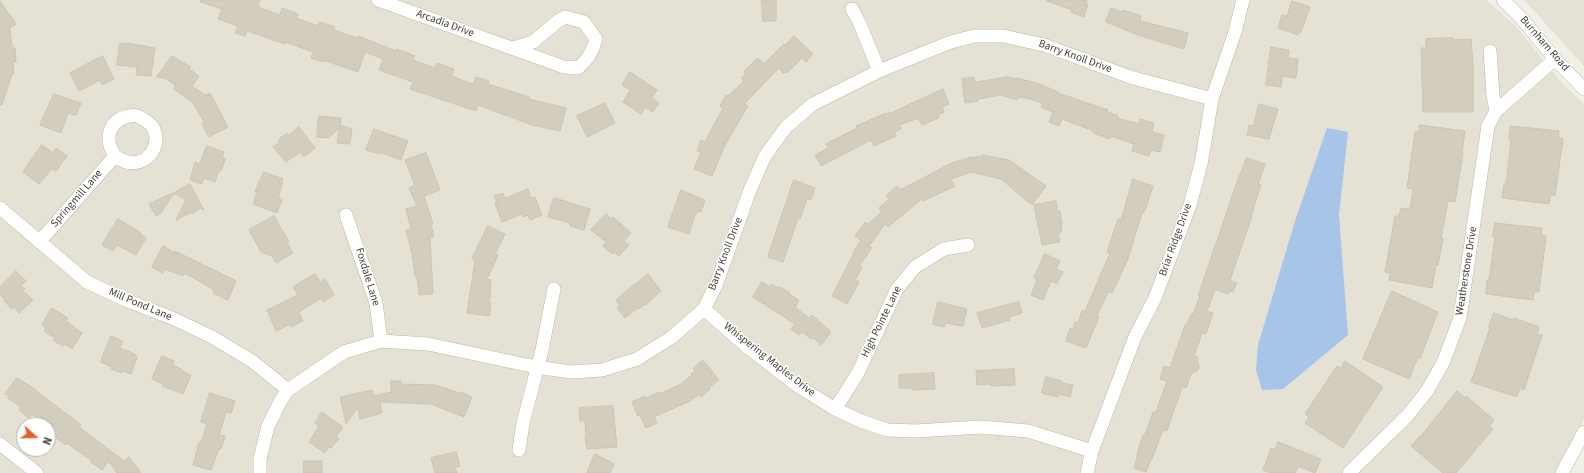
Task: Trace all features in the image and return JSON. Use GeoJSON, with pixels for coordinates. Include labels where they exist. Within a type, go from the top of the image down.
{"type":"FeatureCollection","features":[{"type":"Feature","properties":{"kind":"street","name":"Arcadia Drive"},"geometry":{"type":"LineString","coordinates":[[378,0],[564,67],[578,68],[586,61],[593,49],[596,39],[584,22],[566,17],[558,21],[533,42],[513,48]]}},
{"type":"Feature","properties":{"kind":"street","name":"Briar Ridge Drive"},"geometry":{"type":"LineString","coordinates":[[1087,473],[1092,451],[1135,337],[1155,298],[1190,205],[1201,164],[1212,99],[1235,32],[1243,0]]}},
{"type":"Feature","properties":{"kind":"street","name":"Burnham Road"},"geometry":{"type":"LineString","coordinates":[[1503,0],[1522,19],[1555,59],[1584,89]]}},
{"type":"Feature","properties":{"kind":"street"},"geometry":{"type":"LineString","coordinates":[[852,9],[860,24],[879,71]]}},
{"type":"Feature","properties":{"kind":"street","name":"Barry Knoll Drive"},"geometry":{"type":"LineString","coordinates":[[260,473],[260,459],[268,426],[281,400],[288,390],[344,352],[381,341],[428,344],[536,367],[572,372],[602,370],[637,359],[672,337],[704,309],[716,285],[750,190],[765,156],[786,127],[813,104],[879,71],[951,42],[974,36],[1003,36],[1044,45],[1130,78],[1212,99]]}},
{"type":"Feature","properties":{"kind":"street"},"geometry":{"type":"LineString","coordinates":[[1490,51],[1493,95],[1496,110]]}},
{"type":"Feature","properties":{"kind":"street","name":"Weatherstone Drive"},"geometry":{"type":"LineString","coordinates":[[1349,473],[1407,416],[1427,391],[1443,363],[1460,318],[1488,126],[1496,110],[1555,59]]}},
{"type":"Feature","properties":{"kind":"street","name":"Springmill Lane"},"geometry":{"type":"LineString","coordinates":[[39,242],[115,156]]}},
{"type":"Feature","properties":{"kind":"street","name":"Mill Pond Lane"},"geometry":{"type":"LineString","coordinates":[[0,208],[87,282],[212,337],[252,361],[288,390]]}},
{"type":"Feature","properties":{"kind":"street","name":"Foxdale Lane"},"geometry":{"type":"LineString","coordinates":[[346,215],[376,304],[381,341]]}},
{"type":"Feature","properties":{"kind":"street","name":"High Pointe Lane"},"geometry":{"type":"LineString","coordinates":[[835,409],[858,373],[897,289],[920,263],[944,249],[968,245]]}},
{"type":"Feature","properties":{"kind":"street"},"geometry":{"type":"LineString","coordinates":[[519,450],[523,423],[536,367],[542,350],[554,289]]}},
{"type":"Feature","properties":{"kind":"street","name":"Whispering Maples Drive"},"geometry":{"type":"LineString","coordinates":[[704,309],[745,345],[798,386],[835,409],[861,421],[887,430],[916,431],[980,427],[1028,431],[1092,451]]}},
{"type":"Feature","properties":{"kind":"street"},"geometry":{"type":"LineString","coordinates":[[1562,473],[1584,432]]}},
{"type":"Feature","properties":{"kind":"street"},"geometry":{"type":"LineString","coordinates":[[0,444],[37,473]]}},
{"type":"Feature","properties":{"kind":"shaded area"},"geometry":{"type":"Polygon","coordinates":[[[0,0],[1486,0],[1515,25],[1562,83],[1584,104],[1584,418],[1565,473],[0,473],[0,0]]]}},
{"type":"Feature","properties":{"kind":"shaded area"},"geometry":{"type":"Polygon","coordinates":[[[1524,0],[1584,0],[1584,66],[1524,0]]]}},
{"type":"Feature","properties":{"kind":"water"},"geometry":{"type":"Polygon","coordinates":[[[1327,128],[1348,132],[1339,215],[1348,335],[1283,389],[1262,390],[1256,370],[1258,345],[1295,221],[1327,128]]]}},
{"type":"Feature","properties":{"kind":"building"},"geometry":{"type":"Polygon","coordinates":[[[201,0],[260,0],[258,7],[280,15],[282,8],[298,14],[296,18],[318,26],[320,22],[335,27],[334,30],[357,38],[358,36],[396,51],[397,49],[415,56],[413,60],[435,68],[437,63],[454,69],[451,76],[473,84],[476,77],[489,81],[488,84],[529,97],[529,99],[566,108],[560,131],[532,125],[478,105],[476,111],[410,89],[413,82],[379,70],[383,59],[365,52],[358,72],[323,60],[323,62],[311,58],[313,52],[286,42],[285,44],[247,31],[245,36],[235,33],[238,26],[218,19],[222,9],[201,2],[201,0]]]}},
{"type":"Feature","properties":{"kind":"building"},"geometry":{"type":"Polygon","coordinates":[[[762,0],[776,0],[776,21],[763,21],[762,0]]]}},
{"type":"Feature","properties":{"kind":"building"},"geometry":{"type":"Polygon","coordinates":[[[1047,0],[1087,0],[1086,4],[1088,4],[1084,17],[1071,12],[1072,10],[1047,0]]]}},
{"type":"Feature","properties":{"kind":"building"},"geometry":{"type":"Polygon","coordinates":[[[0,1],[16,24],[10,28],[12,48],[15,48],[16,62],[13,62],[14,73],[12,74],[2,105],[0,105],[0,1]]]}},
{"type":"Feature","properties":{"kind":"building"},"geometry":{"type":"Polygon","coordinates":[[[1292,1],[1310,7],[1301,32],[1298,35],[1278,28],[1282,15],[1287,16],[1292,1]]]}},
{"type":"Feature","properties":{"kind":"building"},"geometry":{"type":"Polygon","coordinates":[[[1111,8],[1141,16],[1140,21],[1188,33],[1184,49],[1138,35],[1106,22],[1111,8]]]}},
{"type":"Feature","properties":{"kind":"building"},"geometry":{"type":"Polygon","coordinates":[[[794,36],[813,54],[806,62],[802,58],[788,72],[783,73],[779,68],[744,104],[748,106],[725,145],[712,176],[694,169],[701,152],[697,151],[701,140],[705,142],[723,108],[720,106],[726,95],[728,96],[744,81],[741,78],[746,73],[744,71],[758,58],[764,64],[794,36]]]}},
{"type":"Feature","properties":{"kind":"building"},"geometry":{"type":"Polygon","coordinates":[[[1453,38],[1453,40],[1471,39],[1473,62],[1473,112],[1423,112],[1421,48],[1426,48],[1426,39],[1453,38]]]}},
{"type":"Feature","properties":{"kind":"building"},"geometry":{"type":"Polygon","coordinates":[[[120,43],[155,48],[151,76],[136,75],[137,67],[117,65],[120,43]]]}},
{"type":"Feature","properties":{"kind":"building"},"geometry":{"type":"Polygon","coordinates":[[[1271,47],[1289,50],[1288,58],[1298,59],[1296,78],[1282,76],[1281,87],[1266,85],[1271,47]]]}},
{"type":"Feature","properties":{"kind":"building"},"geometry":{"type":"Polygon","coordinates":[[[103,56],[114,79],[102,85],[100,80],[79,91],[70,73],[103,56]]]}},
{"type":"Feature","properties":{"kind":"building"},"geometry":{"type":"Polygon","coordinates":[[[172,56],[191,67],[189,69],[199,76],[192,86],[205,95],[210,93],[228,127],[209,137],[202,124],[204,122],[193,103],[174,89],[176,86],[165,78],[157,77],[172,56]]]}},
{"type":"Feature","properties":{"kind":"building"},"geometry":{"type":"Polygon","coordinates":[[[630,72],[657,90],[652,98],[659,103],[653,112],[646,107],[641,114],[623,102],[630,90],[622,85],[630,72]]]}},
{"type":"Feature","properties":{"kind":"building"},"geometry":{"type":"Polygon","coordinates":[[[974,77],[975,82],[1008,77],[1017,78],[1040,84],[1058,93],[1108,110],[1107,112],[1118,116],[1117,118],[1139,124],[1140,119],[1154,123],[1152,132],[1164,135],[1160,152],[1151,150],[1149,156],[1132,151],[1134,144],[1111,136],[1110,139],[1093,133],[1094,131],[1062,119],[1059,126],[1049,122],[1053,112],[1041,107],[1043,103],[1022,97],[1018,97],[1017,100],[1001,95],[965,103],[962,79],[974,77]]]}},
{"type":"Feature","properties":{"kind":"building"},"geometry":{"type":"Polygon","coordinates":[[[943,89],[949,104],[942,107],[944,112],[938,115],[939,118],[922,125],[919,118],[899,125],[901,129],[894,132],[896,136],[874,146],[871,140],[821,166],[815,155],[828,148],[826,144],[857,128],[856,126],[886,113],[893,112],[943,89]]]}},
{"type":"Feature","properties":{"kind":"building"},"geometry":{"type":"Polygon","coordinates":[[[54,94],[81,103],[76,115],[68,113],[61,133],[40,125],[54,94]]]}},
{"type":"Feature","properties":{"kind":"building"},"geometry":{"type":"Polygon","coordinates":[[[605,103],[615,123],[587,137],[577,116],[605,103]]]}},
{"type":"Feature","properties":{"kind":"building"},"geometry":{"type":"Polygon","coordinates":[[[1259,104],[1278,109],[1269,139],[1247,135],[1249,125],[1253,126],[1259,104]]]}},
{"type":"Feature","properties":{"kind":"building"},"geometry":{"type":"Polygon","coordinates":[[[319,116],[341,118],[338,129],[328,138],[317,137],[319,116]]]}},
{"type":"Feature","properties":{"kind":"building"},"geometry":{"type":"Polygon","coordinates":[[[340,125],[352,129],[350,144],[337,143],[340,125]]]}},
{"type":"Feature","properties":{"kind":"building"},"geometry":{"type":"Polygon","coordinates":[[[1420,125],[1465,131],[1455,202],[1448,201],[1441,238],[1443,238],[1432,288],[1389,280],[1390,273],[1385,272],[1395,216],[1399,216],[1401,208],[1410,209],[1413,189],[1407,188],[1415,132],[1419,132],[1420,125]]]}},
{"type":"Feature","properties":{"kind":"building"},"geometry":{"type":"Polygon","coordinates":[[[1511,126],[1559,131],[1558,138],[1563,139],[1555,196],[1551,195],[1549,204],[1502,198],[1504,184],[1506,184],[1511,141],[1509,140],[1511,126]]]}},
{"type":"Feature","properties":{"kind":"building"},"geometry":{"type":"Polygon","coordinates":[[[299,127],[315,148],[304,157],[300,152],[286,162],[273,147],[280,142],[278,140],[287,133],[289,135],[299,127]]]}},
{"type":"Feature","properties":{"kind":"building"},"geometry":{"type":"Polygon","coordinates":[[[374,129],[408,141],[401,160],[380,152],[379,154],[366,150],[374,129]]]}},
{"type":"Feature","properties":{"kind":"building"},"geometry":{"type":"Polygon","coordinates":[[[42,145],[53,153],[56,148],[67,156],[56,171],[52,169],[39,184],[23,172],[42,145]]]}},
{"type":"Feature","properties":{"kind":"building"},"geometry":{"type":"Polygon","coordinates":[[[207,146],[224,152],[222,158],[225,159],[215,182],[204,178],[202,184],[190,180],[195,162],[199,164],[207,146]]]}},
{"type":"Feature","properties":{"kind":"building"},"geometry":{"type":"Polygon","coordinates":[[[426,153],[440,190],[424,196],[433,224],[431,225],[434,237],[430,237],[433,294],[419,295],[417,276],[415,276],[412,253],[406,230],[411,229],[406,209],[417,206],[409,188],[415,185],[405,160],[426,153]]]}},
{"type":"Feature","properties":{"kind":"building"},"geometry":{"type":"Polygon","coordinates":[[[982,155],[1009,160],[1046,186],[1032,205],[1001,179],[971,172],[951,179],[955,186],[923,201],[922,199],[888,227],[885,224],[869,246],[872,248],[859,266],[862,268],[855,280],[859,282],[847,304],[832,296],[854,253],[853,252],[861,241],[855,236],[865,222],[868,224],[882,212],[879,208],[889,199],[886,196],[897,186],[900,190],[952,163],[971,157],[982,157],[982,155]]]}},
{"type":"Feature","properties":{"kind":"building"},"geometry":{"type":"Polygon","coordinates":[[[1247,158],[1265,164],[1258,185],[1261,185],[1252,216],[1230,280],[1237,283],[1233,292],[1229,291],[1228,294],[1215,289],[1207,311],[1213,313],[1206,334],[1202,333],[1194,356],[1198,357],[1198,370],[1191,374],[1186,388],[1182,387],[1167,431],[1163,430],[1146,472],[1134,468],[1143,435],[1145,435],[1153,412],[1156,412],[1167,381],[1160,379],[1164,366],[1170,368],[1185,325],[1187,325],[1191,314],[1193,315],[1200,296],[1198,296],[1238,179],[1247,158]]]}},
{"type":"Feature","properties":{"kind":"building"},"geometry":{"type":"Polygon","coordinates":[[[264,172],[283,179],[278,199],[282,200],[277,213],[253,204],[257,192],[255,192],[264,172]]]}},
{"type":"Feature","properties":{"kind":"building"},"geometry":{"type":"Polygon","coordinates":[[[1133,179],[1153,186],[1145,210],[1141,216],[1128,259],[1112,293],[1108,292],[1097,316],[1099,317],[1086,348],[1066,341],[1070,328],[1073,329],[1075,322],[1078,323],[1082,311],[1085,311],[1110,253],[1107,252],[1118,219],[1121,219],[1133,179]]]}},
{"type":"Feature","properties":{"kind":"building"},"geometry":{"type":"Polygon","coordinates":[[[794,180],[815,188],[811,200],[807,199],[800,219],[798,218],[783,262],[768,257],[794,180]]]}},
{"type":"Feature","properties":{"kind":"building"},"geometry":{"type":"Polygon","coordinates":[[[190,184],[204,210],[200,208],[193,213],[176,220],[186,200],[174,193],[190,184]]]}},
{"type":"Feature","properties":{"kind":"building"},"geometry":{"type":"Polygon","coordinates":[[[528,189],[531,198],[535,197],[542,215],[530,220],[528,215],[523,217],[522,214],[502,222],[494,196],[503,193],[505,198],[528,189]]]}},
{"type":"Feature","properties":{"kind":"building"},"geometry":{"type":"Polygon","coordinates":[[[681,190],[705,200],[701,212],[698,211],[694,218],[689,234],[668,227],[681,190]]]}},
{"type":"Feature","properties":{"kind":"building"},"geometry":{"type":"Polygon","coordinates":[[[174,193],[161,213],[156,216],[149,204],[174,193]]]}},
{"type":"Feature","properties":{"kind":"building"},"geometry":{"type":"Polygon","coordinates":[[[555,198],[590,209],[584,230],[570,226],[571,223],[548,217],[553,199],[555,198]]]}},
{"type":"Feature","properties":{"kind":"building"},"geometry":{"type":"Polygon","coordinates":[[[1056,201],[1057,211],[1060,211],[1062,224],[1062,232],[1058,232],[1060,242],[1042,245],[1034,205],[1056,201]]]}},
{"type":"Feature","properties":{"kind":"building"},"geometry":{"type":"Polygon","coordinates":[[[606,214],[612,219],[613,217],[631,233],[624,241],[629,245],[619,256],[614,252],[612,254],[603,246],[606,242],[591,230],[606,214]]]}},
{"type":"Feature","properties":{"kind":"building"},"geometry":{"type":"Polygon","coordinates":[[[274,216],[289,242],[287,243],[293,253],[276,263],[272,256],[261,252],[249,230],[274,216]]]}},
{"type":"Feature","properties":{"kind":"building"},"geometry":{"type":"Polygon","coordinates":[[[118,219],[141,233],[139,234],[146,238],[136,255],[117,245],[113,251],[102,245],[118,219]]]}},
{"type":"Feature","properties":{"kind":"building"},"geometry":{"type":"Polygon","coordinates":[[[1495,223],[1542,228],[1541,235],[1546,236],[1539,292],[1534,292],[1533,300],[1486,294],[1495,237],[1493,237],[1495,223]]]}},
{"type":"Feature","properties":{"kind":"building"},"geometry":{"type":"Polygon","coordinates":[[[488,226],[505,234],[495,254],[498,255],[487,279],[491,280],[489,303],[491,303],[490,316],[467,313],[475,261],[472,259],[488,226]]]}},
{"type":"Feature","properties":{"kind":"building"},"geometry":{"type":"Polygon","coordinates":[[[163,246],[236,281],[228,300],[213,293],[214,290],[185,273],[183,276],[165,269],[163,273],[152,267],[163,246]]]}},
{"type":"Feature","properties":{"kind":"building"},"geometry":{"type":"Polygon","coordinates":[[[1045,254],[1060,261],[1056,269],[1063,272],[1057,284],[1051,281],[1043,300],[1031,295],[1037,280],[1034,278],[1045,254]]]}},
{"type":"Feature","properties":{"kind":"building"},"geometry":{"type":"Polygon","coordinates":[[[16,271],[26,281],[21,286],[25,289],[23,291],[33,300],[19,313],[14,307],[12,309],[4,301],[5,300],[0,294],[0,287],[16,271]]]}},
{"type":"Feature","properties":{"kind":"building"},"geometry":{"type":"Polygon","coordinates":[[[315,274],[320,282],[325,279],[334,295],[323,302],[321,298],[299,312],[303,321],[291,327],[290,324],[276,331],[267,310],[298,295],[293,287],[315,274]]]}},
{"type":"Feature","properties":{"kind":"building"},"geometry":{"type":"Polygon","coordinates":[[[648,274],[661,291],[646,305],[645,304],[639,309],[638,308],[625,318],[617,308],[620,306],[616,300],[648,274]]]}},
{"type":"Feature","properties":{"kind":"building"},"geometry":{"type":"Polygon","coordinates":[[[762,282],[770,287],[772,284],[778,288],[780,287],[790,293],[789,294],[799,300],[795,307],[809,318],[812,315],[831,332],[821,345],[813,338],[811,339],[802,332],[799,335],[791,329],[795,324],[753,297],[762,282]]]}},
{"type":"Feature","properties":{"kind":"building"},"geometry":{"type":"Polygon","coordinates":[[[1392,291],[1438,312],[1420,358],[1418,357],[1409,379],[1363,359],[1392,291]]]}},
{"type":"Feature","properties":{"kind":"building"},"geometry":{"type":"Polygon","coordinates":[[[938,302],[967,309],[963,326],[945,323],[944,327],[933,324],[938,302]]]}},
{"type":"Feature","properties":{"kind":"building"},"geometry":{"type":"Polygon","coordinates":[[[1019,302],[1022,313],[1009,317],[1010,320],[982,328],[977,313],[1019,302]]]}},
{"type":"Feature","properties":{"kind":"building"},"geometry":{"type":"Polygon","coordinates":[[[52,308],[68,318],[66,321],[82,333],[72,349],[65,344],[63,346],[53,340],[55,338],[44,331],[46,328],[42,325],[52,308]]]}},
{"type":"Feature","properties":{"kind":"building"},"geometry":{"type":"Polygon","coordinates":[[[1494,313],[1539,327],[1537,334],[1542,335],[1524,390],[1520,388],[1517,397],[1471,382],[1494,313]]]}},
{"type":"Feature","properties":{"kind":"building"},"geometry":{"type":"Polygon","coordinates":[[[111,336],[123,341],[120,348],[135,354],[137,357],[131,374],[123,371],[122,373],[111,369],[112,367],[101,362],[111,336]]]}},
{"type":"Feature","properties":{"kind":"building"},"geometry":{"type":"Polygon","coordinates":[[[162,356],[174,361],[173,365],[183,370],[183,372],[191,375],[183,394],[162,386],[163,384],[152,379],[162,356]]]}},
{"type":"Feature","properties":{"kind":"building"},"geometry":{"type":"Polygon","coordinates":[[[703,360],[719,380],[709,387],[710,389],[701,397],[699,394],[690,401],[654,417],[657,423],[646,428],[640,415],[638,416],[632,402],[645,396],[647,398],[659,392],[660,394],[681,384],[692,375],[691,374],[695,371],[693,369],[703,360]]]}},
{"type":"Feature","properties":{"kind":"building"},"geometry":{"type":"Polygon","coordinates":[[[1345,361],[1383,387],[1343,448],[1305,423],[1309,417],[1305,414],[1337,366],[1341,368],[1345,361]]]}},
{"type":"Feature","properties":{"kind":"building"},"geometry":{"type":"Polygon","coordinates":[[[1014,369],[1015,385],[977,385],[976,371],[1014,369]]]}},
{"type":"Feature","properties":{"kind":"building"},"geometry":{"type":"Polygon","coordinates":[[[934,373],[935,389],[913,390],[913,388],[899,388],[899,375],[934,373]]]}},
{"type":"Feature","properties":{"kind":"building"},"geometry":{"type":"Polygon","coordinates":[[[1046,377],[1062,381],[1062,383],[1073,385],[1070,397],[1059,394],[1058,397],[1042,393],[1046,377]]]}},
{"type":"Feature","properties":{"kind":"building"},"geometry":{"type":"Polygon","coordinates":[[[17,378],[35,389],[81,425],[79,427],[124,461],[129,457],[141,473],[117,473],[109,461],[102,470],[67,443],[66,445],[56,438],[56,417],[36,417],[32,414],[28,417],[19,410],[21,407],[8,398],[8,395],[5,394],[17,378]]]}},
{"type":"Feature","properties":{"kind":"building"},"geometry":{"type":"Polygon","coordinates":[[[391,381],[401,381],[401,384],[435,385],[460,393],[461,392],[472,397],[464,417],[431,404],[380,402],[382,413],[360,419],[358,407],[346,424],[340,397],[372,390],[374,396],[391,392],[391,381]]]}},
{"type":"Feature","properties":{"kind":"building"},"geometry":{"type":"Polygon","coordinates":[[[1457,391],[1465,398],[1466,396],[1494,420],[1489,426],[1493,429],[1456,473],[1443,473],[1411,446],[1421,436],[1457,391]]]}},
{"type":"Feature","properties":{"kind":"building"},"geometry":{"type":"Polygon","coordinates":[[[210,393],[235,401],[231,413],[226,412],[219,435],[225,436],[221,449],[219,449],[211,470],[193,465],[199,442],[201,443],[207,424],[201,422],[210,393]]]}},
{"type":"Feature","properties":{"kind":"building"},"geometry":{"type":"Polygon","coordinates":[[[613,406],[617,447],[587,449],[585,421],[580,421],[579,408],[613,406]]]}},
{"type":"Feature","properties":{"kind":"building"},"geometry":{"type":"Polygon","coordinates":[[[322,412],[343,427],[336,437],[339,438],[325,453],[309,442],[319,426],[315,423],[322,412]]]}},
{"type":"Feature","properties":{"kind":"building"},"geometry":{"type":"Polygon","coordinates":[[[1278,442],[1321,459],[1315,473],[1298,466],[1295,473],[1271,473],[1263,470],[1271,448],[1275,450],[1278,442]]]}},
{"type":"Feature","properties":{"kind":"building"},"geometry":{"type":"Polygon","coordinates":[[[456,452],[460,466],[455,467],[457,473],[435,473],[431,458],[456,452]]]}},
{"type":"Feature","properties":{"kind":"building"},"geometry":{"type":"Polygon","coordinates":[[[595,454],[614,464],[610,473],[587,473],[595,454]]]}},
{"type":"Feature","properties":{"kind":"building"},"geometry":{"type":"Polygon","coordinates":[[[304,461],[322,461],[322,473],[304,473],[304,461]]]}}]}
